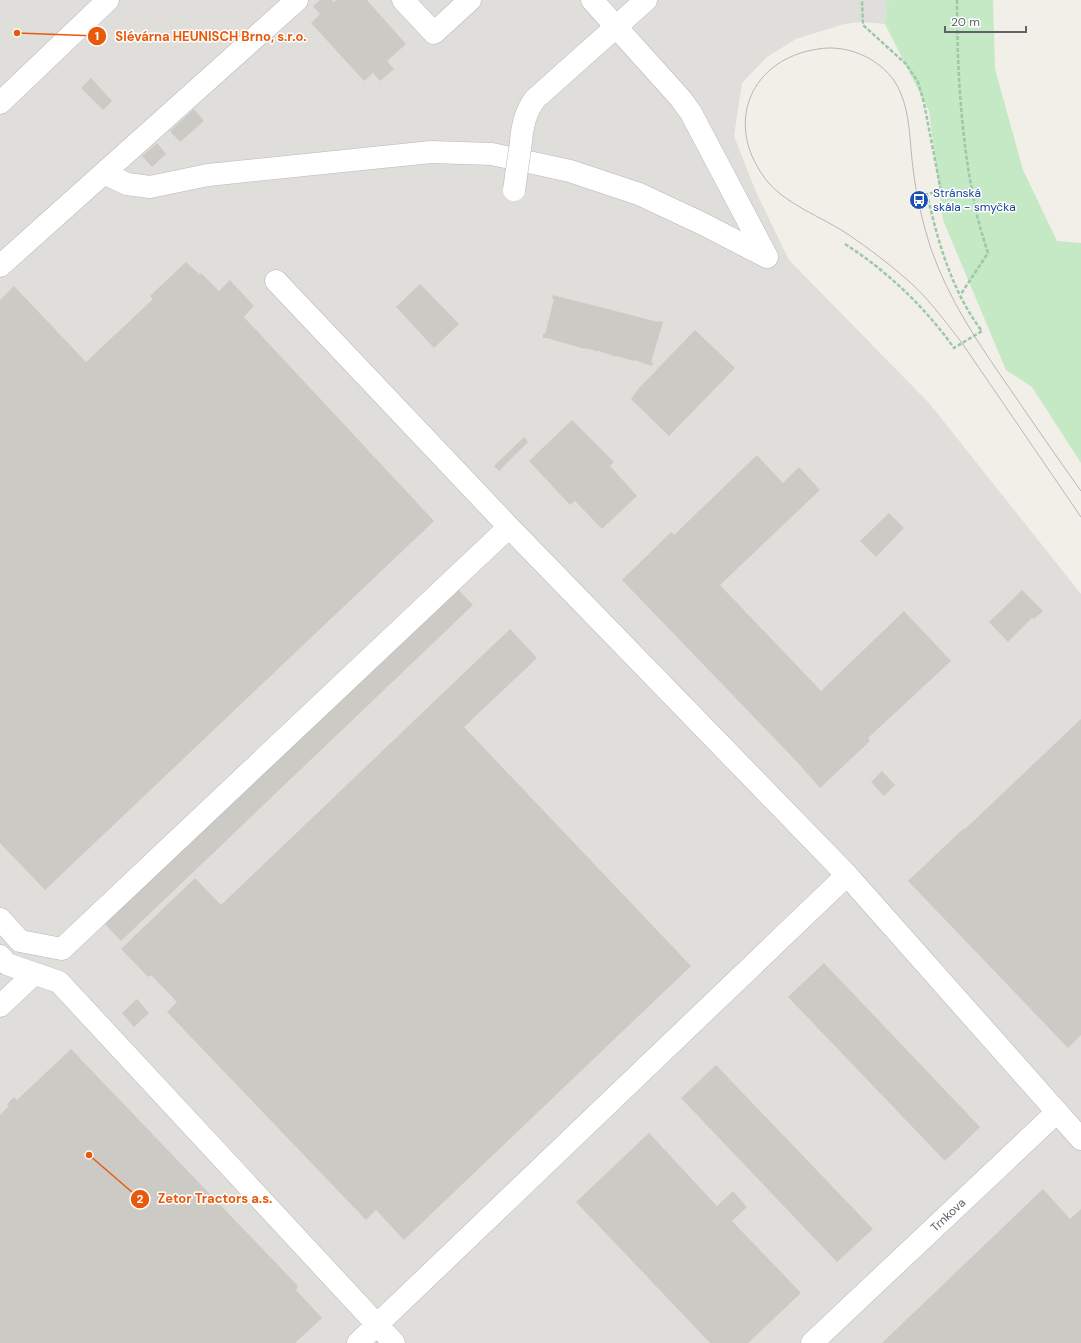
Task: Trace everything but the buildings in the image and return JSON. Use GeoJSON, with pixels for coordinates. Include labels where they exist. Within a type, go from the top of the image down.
{"type":"FeatureCollection","features":[{"type":"Feature","properties":{"kind":"lane"},"geometry":{"type":"LineString","coordinates":[[0,103],[108,0]]}},
{"type":"Feature","properties":{"kind":"lane"},"geometry":{"type":"LineString","coordinates":[[0,266],[297,0]]}},
{"type":"Feature","properties":{"kind":"lane"},"geometry":{"type":"LineString","coordinates":[[403,0],[434,33],[470,0]]}},
{"type":"Feature","properties":{"kind":"lane"},"geometry":{"type":"LineString","coordinates":[[104,173],[128,184],[150,187],[208,175],[431,152],[492,154],[570,171],[639,194],[701,223],[767,257],[691,113],[681,99],[592,0]]}},
{"type":"Feature","properties":{"kind":"lane"},"geometry":{"type":"LineString","coordinates":[[514,190],[526,113],[535,99],[646,0]]}},
{"type":"Feature","properties":{"kind":"lane"},"geometry":{"type":"LineString","coordinates":[[276,281],[509,527],[847,875],[1081,1139]]}},
{"type":"Feature","properties":{"kind":"lane"},"geometry":{"type":"LineString","coordinates":[[0,919],[20,941],[62,949],[509,527]]}},
{"type":"Feature","properties":{"kind":"lane"},"geometry":{"type":"LineString","coordinates":[[358,1343],[847,875]]}},
{"type":"Feature","properties":{"kind":"lane"},"geometry":{"type":"LineString","coordinates":[[0,956],[7,964],[59,982],[394,1343]]}},
{"type":"Feature","properties":{"kind":"lane"},"geometry":{"type":"LineString","coordinates":[[0,1006],[34,974]]}},
{"type":"Feature","properties":{"kind":"lane","name":"Trnkova"},"geometry":{"type":"LineString","coordinates":[[812,1343],[1057,1112]]}},
{"type":"Feature","properties":{"kind":"path"},"geometry":{"type":"LineString","coordinates":[[845,244],[897,284],[933,321],[954,348],[982,331],[960,294],[940,245],[927,194],[941,191],[924,103],[918,82],[906,64],[863,25],[862,0]]}},
{"type":"Feature","properties":{"kind":"path"},"geometry":{"type":"LineString","coordinates":[[957,0],[957,39],[965,142],[975,207],[988,253],[960,294]]}},
{"type":"Feature","properties":{"kind":"shaded area"},"geometry":{"type":"Polygon","coordinates":[[[0,0],[890,0],[886,4],[885,24],[862,22],[844,24],[796,39],[767,57],[742,83],[734,136],[756,192],[789,260],[929,403],[1081,594],[1081,1343],[0,1343],[0,0]]]}},
{"type":"Feature","properties":{"kind":"green space"},"geometry":{"type":"Polygon","coordinates":[[[890,0],[993,0],[995,69],[1023,170],[1057,241],[1081,243],[1081,463],[1032,387],[1006,370],[943,220],[929,111],[885,24],[886,3],[890,0]]]}},
{"type":"Feature","properties":{"kind":"tram line"},"geometry":{"type":"LineString","coordinates":[[1081,491],[986,354],[946,286],[931,249],[923,220],[914,178],[907,113],[895,82],[888,73],[871,60],[851,51],[840,49],[818,49],[795,55],[776,65],[761,79],[751,96],[746,115],[746,135],[752,156],[764,177],[772,187],[782,195],[839,228],[898,271],[920,291],[962,343],[1081,517]]}},
{"type":"Feature","properties":{"kind":"place","name":"Slévárna HEUNISCH Brno, s.r.o."},"geometry":{"type":"Point","coordinates":[17,33]}},
{"type":"Feature","properties":{"kind":"place","name":"Stránská skála - smyčka"},"geometry":{"type":"Point","coordinates":[919,200]}},
{"type":"Feature","properties":{"kind":"place","name":"Zetor Tractors a.s."},"geometry":{"type":"Point","coordinates":[89,1155]}}]}
